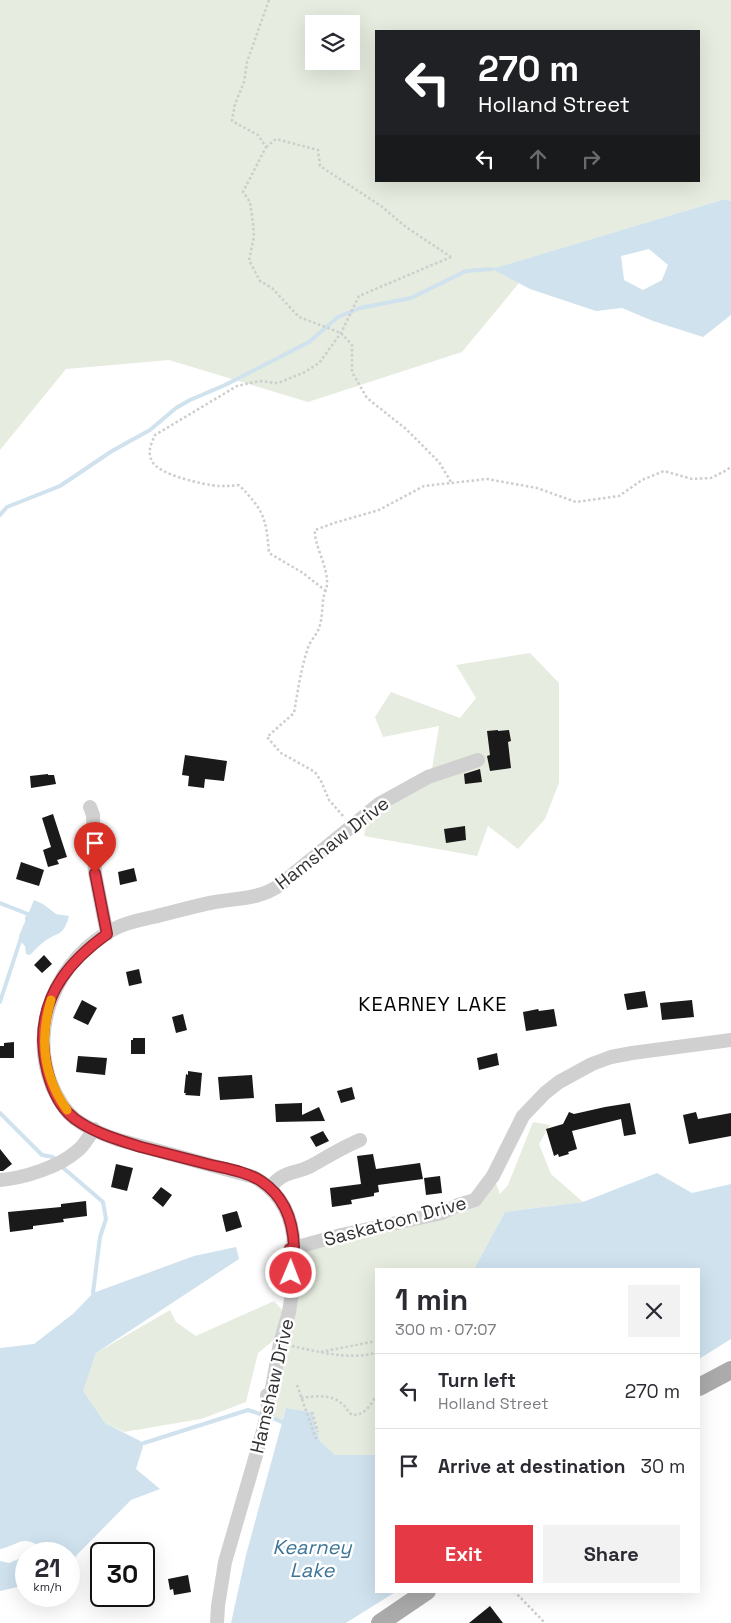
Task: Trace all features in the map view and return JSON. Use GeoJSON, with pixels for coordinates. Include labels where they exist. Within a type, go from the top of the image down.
{"type":"FeatureCollection","features":[{"type":"Feature","properties":{"kind":"main road"},"geometry":{"type":"LineString","coordinates":[[700,1386],[731,1370]]}},
{"type":"Feature","properties":{"kind":"main road"},"geometry":{"type":"LineString","coordinates":[[380,1623],[424,1593]]}},
{"type":"Feature","properties":{"kind":"street","name":"Hamshaw Drive"},"geometry":{"type":"LineString","coordinates":[[217,1623],[226,1562],[268,1409],[267,1395],[271,1394],[280,1343],[289,1312],[292,1293],[290,1249],[294,1247],[290,1218],[283,1204],[270,1188],[260,1180],[247,1174],[175,1157],[119,1140],[74,1118],[56,1094],[45,1060],[43,1036],[50,1000],[68,968],[84,951],[116,928],[133,921],[217,902],[262,895],[280,885],[379,804],[411,785],[445,770],[478,760]]}},
{"type":"Feature","properties":{"kind":"street"},"geometry":{"type":"LineString","coordinates":[[90,807],[93,815],[95,873],[107,934]]}},
{"type":"Feature","properties":{"kind":"street","name":"Saskatoon Drive"},"geometry":{"type":"LineString","coordinates":[[290,1249],[442,1213],[458,1204],[475,1200],[493,1176],[523,1116],[545,1093],[592,1064],[610,1057],[632,1053],[731,1040]]}},
{"type":"Feature","properties":{"kind":"street"},"geometry":{"type":"LineString","coordinates":[[0,1180],[30,1174],[59,1162],[78,1151],[94,1129]]}},
{"type":"Feature","properties":{"kind":"street"},"geometry":{"type":"LineString","coordinates":[[270,1188],[274,1182],[287,1174],[306,1168],[360,1140]]}},
{"type":"Feature","properties":{"kind":"path"},"geometry":{"type":"LineString","coordinates":[[266,147],[258,135],[232,121],[235,104],[244,82],[247,62],[270,0]]}},
{"type":"Feature","properties":{"kind":"path"},"geometry":{"type":"LineString","coordinates":[[326,591],[303,573],[269,553],[264,515],[239,485],[219,486],[176,476],[161,469],[152,462],[149,449],[155,435],[237,386],[259,380],[278,383],[305,372],[319,363],[341,333],[359,296],[451,257],[406,227],[381,206],[320,166],[318,150],[276,139],[266,147],[243,192],[250,202],[254,223],[254,237],[249,260],[260,281],[272,288],[299,318],[341,333],[352,345],[352,372],[367,398],[406,429],[439,462],[451,482]]}},
{"type":"Feature","properties":{"kind":"path"},"geometry":{"type":"LineString","coordinates":[[352,826],[329,800],[322,781],[315,772],[280,753],[267,736],[294,713],[299,679],[310,643],[319,629],[322,600],[326,591],[327,581],[322,555],[314,536],[316,530],[379,510],[424,486],[487,479],[537,488],[576,502],[619,496],[642,480],[664,471],[692,479],[711,478],[731,468]]}},
{"type":"Feature","properties":{"kind":"path"},"geometry":{"type":"LineString","coordinates":[[320,1352],[375,1341]]}},
{"type":"Feature","properties":{"kind":"path"},"geometry":{"type":"LineString","coordinates":[[280,1343],[343,1357],[363,1357],[375,1354]]}},
{"type":"Feature","properties":{"kind":"path"},"geometry":{"type":"LineString","coordinates":[[297,1385],[316,1439]]}},
{"type":"Feature","properties":{"kind":"path"},"geometry":{"type":"LineString","coordinates":[[301,1398],[322,1396],[332,1398],[342,1403],[352,1415],[357,1415],[367,1409],[375,1397]]}},
{"type":"Feature","properties":{"kind":"path"},"geometry":{"type":"LineString","coordinates":[[312,1412],[318,1432]]}},
{"type":"Feature","properties":{"kind":"path"},"geometry":{"type":"LineString","coordinates":[[516,1593],[545,1623]]}},
{"type":"Feature","properties":{"kind":"shaded area"},"geometry":{"type":"Polygon","coordinates":[[[0,0],[731,0],[731,201],[725,199],[493,269],[519,283],[462,352],[308,402],[169,360],[66,369],[0,450],[0,0]]]}},
{"type":"Feature","properties":{"kind":"shaded area"},"geometry":{"type":"Polygon","coordinates":[[[530,653],[559,683],[559,783],[545,819],[518,849],[488,826],[477,856],[364,836],[371,802],[432,769],[439,726],[383,737],[375,717],[391,692],[460,718],[476,698],[456,665],[530,653]]]}},
{"type":"Feature","properties":{"kind":"shaded area"},"geometry":{"type":"Polygon","coordinates":[[[533,1122],[550,1125],[539,1144],[551,1174],[583,1202],[505,1212],[475,1268],[375,1268],[375,1454],[335,1455],[320,1441],[312,1412],[286,1408],[282,1422],[264,1415],[285,1326],[290,1249],[458,1205],[493,1176],[500,1194],[508,1185],[533,1122]]]}},
{"type":"Feature","properties":{"kind":"shaded area"},"geometry":{"type":"Polygon","coordinates":[[[274,1301],[285,1313],[280,1335],[258,1353],[246,1402],[201,1419],[124,1432],[105,1423],[82,1391],[96,1353],[170,1310],[176,1322],[196,1336],[274,1301]]]}},
{"type":"Feature","properties":{"kind":"water"},"geometry":{"type":"Polygon","coordinates":[[[725,199],[731,201],[731,315],[703,337],[653,321],[622,308],[596,311],[530,289],[492,269],[725,199]],[[649,249],[621,256],[624,280],[643,290],[662,280],[668,265],[649,249]]]}},
{"type":"Feature","properties":{"kind":"water"},"geometry":{"type":"Polygon","coordinates":[[[34,900],[56,914],[69,916],[65,927],[60,933],[43,943],[30,955],[26,954],[25,946],[20,941],[19,936],[34,900]]]}},
{"type":"Feature","properties":{"kind":"water"},"geometry":{"type":"Polygon","coordinates":[[[657,1173],[692,1193],[731,1184],[731,1339],[700,1358],[700,1268],[475,1268],[505,1212],[583,1202],[657,1173]]]}},
{"type":"Feature","properties":{"kind":"water"},"geometry":{"type":"Polygon","coordinates":[[[236,1247],[239,1259],[96,1353],[83,1391],[105,1423],[144,1443],[136,1469],[160,1489],[131,1500],[80,1552],[80,1542],[22,1541],[0,1549],[0,1348],[34,1344],[74,1313],[93,1293],[194,1256],[236,1247]]]}},
{"type":"Feature","properties":{"kind":"water","name":"Kearney Lake"},"geometry":{"type":"Polygon","coordinates":[[[286,1408],[312,1412],[320,1441],[335,1455],[375,1454],[375,1593],[394,1593],[346,1623],[231,1623],[246,1555],[286,1408]]]}},
{"type":"Feature","properties":{"kind":"water"},"geometry":{"type":"Polygon","coordinates":[[[0,1561],[9,1563],[15,1561],[15,1588],[0,1591],[0,1561]]]}},
{"type":"Feature","properties":{"kind":"building"},"geometry":{"type":"Polygon","coordinates":[[[509,730],[511,741],[508,742],[511,768],[490,771],[487,756],[490,755],[487,731],[509,730]]]}},
{"type":"Feature","properties":{"kind":"building"},"geometry":{"type":"Polygon","coordinates":[[[185,755],[227,761],[224,781],[205,779],[204,788],[188,786],[189,776],[182,775],[185,755]]]}},
{"type":"Feature","properties":{"kind":"building"},"geometry":{"type":"Polygon","coordinates":[[[480,769],[482,782],[465,784],[464,774],[480,769]]]}},
{"type":"Feature","properties":{"kind":"building"},"geometry":{"type":"Polygon","coordinates":[[[54,775],[56,784],[31,788],[30,776],[54,775]]]}},
{"type":"Feature","properties":{"kind":"building"},"geometry":{"type":"Polygon","coordinates":[[[53,814],[67,857],[57,860],[59,864],[48,867],[43,850],[51,847],[42,818],[53,814]]]}},
{"type":"Feature","properties":{"kind":"building"},"geometry":{"type":"Polygon","coordinates":[[[465,826],[466,840],[446,843],[444,829],[465,826]]]}},
{"type":"Feature","properties":{"kind":"building"},"geometry":{"type":"Polygon","coordinates":[[[21,862],[44,870],[39,886],[16,879],[21,862]]]}},
{"type":"Feature","properties":{"kind":"building"},"geometry":{"type":"Polygon","coordinates":[[[134,868],[137,881],[120,885],[118,872],[134,868]]]}},
{"type":"Feature","properties":{"kind":"building"},"geometry":{"type":"Polygon","coordinates":[[[44,955],[52,964],[42,973],[34,965],[44,955]]]}},
{"type":"Feature","properties":{"kind":"building"},"geometry":{"type":"Polygon","coordinates":[[[139,969],[142,983],[129,986],[126,972],[139,969]]]}},
{"type":"Feature","properties":{"kind":"building"},"geometry":{"type":"Polygon","coordinates":[[[645,991],[648,1007],[627,1010],[624,994],[645,991]]]}},
{"type":"Feature","properties":{"kind":"building"},"geometry":{"type":"Polygon","coordinates":[[[82,1000],[97,1008],[88,1025],[73,1018],[82,1000]]]}},
{"type":"Feature","properties":{"kind":"building"},"geometry":{"type":"Polygon","coordinates":[[[692,1000],[694,1017],[662,1020],[660,1003],[692,1000]]]}},
{"type":"Feature","properties":{"kind":"building"},"geometry":{"type":"Polygon","coordinates":[[[538,1009],[539,1011],[554,1009],[557,1026],[526,1031],[523,1012],[538,1009]]]}},
{"type":"Feature","properties":{"kind":"building"},"geometry":{"type":"Polygon","coordinates":[[[183,1014],[187,1030],[176,1033],[172,1017],[183,1014]]]}},
{"type":"Feature","properties":{"kind":"building"},"geometry":{"type":"Polygon","coordinates":[[[133,1038],[145,1038],[145,1054],[131,1054],[131,1040],[133,1038]]]}},
{"type":"Feature","properties":{"kind":"building"},"geometry":{"type":"Polygon","coordinates":[[[14,1042],[14,1058],[0,1058],[0,1046],[4,1046],[4,1043],[14,1042]]]}},
{"type":"Feature","properties":{"kind":"building"},"geometry":{"type":"Polygon","coordinates":[[[497,1053],[499,1065],[479,1070],[477,1058],[497,1053]]]}},
{"type":"Feature","properties":{"kind":"building"},"geometry":{"type":"Polygon","coordinates":[[[78,1056],[107,1058],[105,1075],[76,1072],[78,1056]]]}},
{"type":"Feature","properties":{"kind":"building"},"geometry":{"type":"Polygon","coordinates":[[[188,1071],[202,1073],[200,1096],[185,1095],[186,1093],[184,1093],[188,1071]]]}},
{"type":"Feature","properties":{"kind":"building"},"geometry":{"type":"Polygon","coordinates":[[[252,1075],[254,1098],[220,1100],[218,1077],[252,1075]]]}},
{"type":"Feature","properties":{"kind":"building"},"geometry":{"type":"Polygon","coordinates":[[[352,1087],[355,1099],[341,1103],[337,1091],[352,1087]]]}},
{"type":"Feature","properties":{"kind":"building"},"geometry":{"type":"Polygon","coordinates":[[[302,1103],[302,1115],[319,1107],[325,1121],[276,1122],[275,1104],[302,1103]]]}},
{"type":"Feature","properties":{"kind":"building"},"geometry":{"type":"Polygon","coordinates":[[[630,1103],[636,1134],[624,1136],[621,1119],[572,1131],[577,1149],[568,1152],[569,1154],[559,1157],[558,1154],[554,1156],[546,1129],[563,1124],[569,1112],[574,1114],[630,1103]]]}},
{"type":"Feature","properties":{"kind":"building"},"geometry":{"type":"Polygon","coordinates":[[[696,1112],[698,1119],[731,1113],[731,1136],[689,1144],[683,1115],[696,1112]]]}},
{"type":"Feature","properties":{"kind":"building"},"geometry":{"type":"Polygon","coordinates":[[[323,1131],[329,1141],[316,1147],[310,1137],[323,1131]]]}},
{"type":"Feature","properties":{"kind":"building"},"geometry":{"type":"Polygon","coordinates":[[[0,1149],[12,1164],[3,1171],[0,1171],[0,1149]]]}},
{"type":"Feature","properties":{"kind":"building"},"geometry":{"type":"Polygon","coordinates":[[[373,1154],[376,1169],[420,1163],[423,1179],[378,1185],[379,1192],[374,1193],[374,1196],[351,1200],[352,1204],[332,1207],[330,1188],[361,1184],[357,1156],[373,1154]]]}},
{"type":"Feature","properties":{"kind":"building"},"geometry":{"type":"Polygon","coordinates":[[[116,1164],[133,1168],[127,1191],[111,1187],[116,1164]]]}},
{"type":"Feature","properties":{"kind":"building"},"geometry":{"type":"Polygon","coordinates":[[[440,1176],[442,1193],[426,1195],[424,1178],[440,1176]]]}},
{"type":"Feature","properties":{"kind":"building"},"geometry":{"type":"Polygon","coordinates":[[[161,1187],[172,1195],[163,1207],[152,1198],[161,1187]]]}},
{"type":"Feature","properties":{"kind":"building"},"geometry":{"type":"Polygon","coordinates":[[[86,1201],[87,1216],[63,1219],[64,1222],[33,1226],[33,1229],[10,1232],[8,1212],[61,1207],[61,1204],[86,1201]]]}},
{"type":"Feature","properties":{"kind":"building"},"geometry":{"type":"Polygon","coordinates":[[[237,1211],[242,1227],[226,1232],[222,1215],[237,1211]]]}},
{"type":"Feature","properties":{"kind":"building"},"geometry":{"type":"Polygon","coordinates":[[[188,1575],[191,1592],[174,1595],[173,1589],[170,1590],[168,1579],[188,1575]]]}},
{"type":"Feature","properties":{"kind":"building"},"geometry":{"type":"Polygon","coordinates":[[[490,1606],[503,1623],[469,1623],[490,1606]]]}},
{"type":"Feature","properties":{"kind":"waterway"},"geometry":{"type":"LineString","coordinates":[[0,515],[7,507],[60,486],[112,451],[150,430],[176,408],[190,400],[225,385],[309,342],[338,317],[360,308],[411,298],[466,271],[492,269]]}},
{"type":"Feature","properties":{"kind":"waterway"},"geometry":{"type":"LineString","coordinates":[[0,903],[28,914],[27,919]]}},
{"type":"Feature","properties":{"kind":"waterway"},"geometry":{"type":"LineString","coordinates":[[0,1002],[21,938]]}},
{"type":"Feature","properties":{"kind":"waterway"},"geometry":{"type":"LineString","coordinates":[[0,1113],[42,1155],[53,1157],[56,1161]]}},
{"type":"Feature","properties":{"kind":"waterway"},"geometry":{"type":"LineString","coordinates":[[61,1166],[103,1202],[106,1219],[100,1237],[93,1293]]}},
{"type":"Feature","properties":{"kind":"waterway"},"geometry":{"type":"LineString","coordinates":[[144,1443],[248,1410],[263,1415]]}},
{"type":"Feature","properties":{"kind":"waterway"},"geometry":{"type":"LineString","coordinates":[[270,1417],[282,1422]]}},
{"type":"Feature","properties":{"kind":"slow traffic"},"geometry":{"type":"LineString","coordinates":[[51,1000],[43,1036],[45,1060],[51,1083],[67,1110]]}},
{"type":"Feature","properties":{"kind":"district","name":"KEARNEY LAKE"},"geometry":{"type":"Point","coordinates":[433,1004]}},
{"type":"Feature","properties":{"kind":"route"},"geometry":{"type":"LineString","coordinates":[[95,873],[107,934],[84,951],[68,968],[55,989],[47,1012],[43,1036],[45,1060],[56,1094],[74,1118],[106,1136],[175,1157],[247,1174],[264,1183],[283,1204],[290,1218],[294,1247],[290,1249],[291,1273]]}}]}
